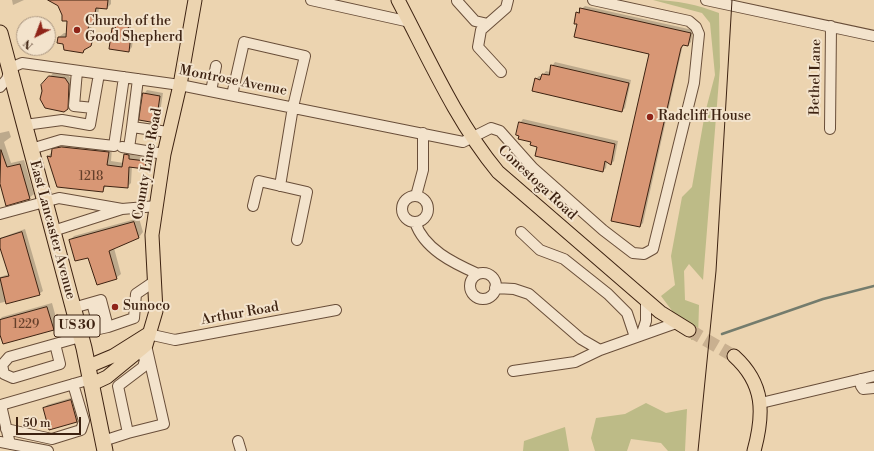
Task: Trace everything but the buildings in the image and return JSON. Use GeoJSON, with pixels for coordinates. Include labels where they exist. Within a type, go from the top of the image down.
{"type":"FeatureCollection","features":[{"type":"Feature","properties":{"kind":"highway","name":"East Lancaster Avenue"},"geometry":{"type":"LineString","coordinates":[[0,33],[91,376],[103,442]]}},
{"type":"Feature","properties":{"kind":"main road","name":"County Line Road"},"geometry":{"type":"LineString","coordinates":[[145,343],[156,310],[152,235],[156,206],[168,132],[180,85],[196,0]]}},
{"type":"Feature","properties":{"kind":"main road","name":"Conestoga Road"},"geometry":{"type":"LineString","coordinates":[[398,0],[472,138],[498,172],[646,301],[676,323],[689,330]]}},
{"type":"Feature","properties":{"kind":"main road"},"geometry":{"type":"LineString","coordinates":[[91,376],[108,377],[145,343]]}},
{"type":"Feature","properties":{"kind":"main road"},"geometry":{"type":"LineString","coordinates":[[91,376],[113,356],[145,343]]}},
{"type":"Feature","properties":{"kind":"main road"},"geometry":{"type":"LineString","coordinates":[[734,356],[743,364],[750,375],[761,403],[757,440],[754,451]]}},
{"type":"Feature","properties":{"kind":"street"},"geometry":{"type":"LineString","coordinates":[[311,0],[410,22]]}},
{"type":"Feature","properties":{"kind":"street"},"geometry":{"type":"LineString","coordinates":[[501,72],[478,47],[484,27],[506,8],[508,0]]}},
{"type":"Feature","properties":{"kind":"street"},"geometry":{"type":"LineString","coordinates":[[472,138],[491,128],[500,131],[533,168],[603,230],[633,253],[644,254],[653,249],[694,83],[699,34],[696,27],[689,21],[615,2],[594,0]]}},
{"type":"Feature","properties":{"kind":"street"},"geometry":{"type":"LineString","coordinates":[[706,0],[874,36]]}},
{"type":"Feature","properties":{"kind":"street"},"geometry":{"type":"LineString","coordinates":[[457,1],[475,21],[484,27]]}},
{"type":"Feature","properties":{"kind":"street","name":"Bethel Lane"},"geometry":{"type":"LineString","coordinates":[[830,129],[831,26]]}},
{"type":"Feature","properties":{"kind":"street"},"geometry":{"type":"LineString","coordinates":[[232,95],[244,42],[305,56],[293,107],[280,186]]}},
{"type":"Feature","properties":{"kind":"street","name":"Montrose Avenue"},"geometry":{"type":"LineString","coordinates":[[10,68],[22,63],[180,85],[463,142],[472,138]]}},
{"type":"Feature","properties":{"kind":"street"},"geometry":{"type":"LineString","coordinates":[[211,91],[216,66]]}},
{"type":"Feature","properties":{"kind":"street"},"geometry":{"type":"LineString","coordinates":[[0,87],[7,79],[10,68]]}},
{"type":"Feature","properties":{"kind":"street"},"geometry":{"type":"LineString","coordinates":[[72,122],[80,71]]}},
{"type":"Feature","properties":{"kind":"street"},"geometry":{"type":"LineString","coordinates":[[25,125],[62,120],[90,125],[99,74]]}},
{"type":"Feature","properties":{"kind":"street"},"geometry":{"type":"LineString","coordinates":[[31,149],[61,140],[114,146],[124,77]]}},
{"type":"Feature","properties":{"kind":"street"},"geometry":{"type":"LineString","coordinates":[[138,79],[132,127],[125,147],[164,154]]}},
{"type":"Feature","properties":{"kind":"street"},"geometry":{"type":"LineString","coordinates":[[74,106],[93,108]]}},
{"type":"Feature","properties":{"kind":"street"},"geometry":{"type":"LineString","coordinates":[[132,127],[168,132]]}},
{"type":"Feature","properties":{"kind":"street"},"geometry":{"type":"LineString","coordinates":[[416,196],[423,170],[423,133]]}},
{"type":"Feature","properties":{"kind":"street"},"geometry":{"type":"LineString","coordinates":[[253,206],[259,181],[307,192],[297,240]]}},
{"type":"Feature","properties":{"kind":"street"},"geometry":{"type":"LineString","coordinates":[[415,222],[424,218],[428,209],[425,200],[416,196],[406,199],[402,208],[406,218],[415,222],[418,231],[435,250],[462,268],[478,274],[488,274],[492,276],[495,281],[495,288],[492,295],[488,298],[483,299],[473,295],[470,281],[478,274]]}},
{"type":"Feature","properties":{"kind":"street"},"geometry":{"type":"LineString","coordinates":[[0,214],[59,198],[122,208],[156,206]]}},
{"type":"Feature","properties":{"kind":"street"},"geometry":{"type":"LineString","coordinates":[[53,230],[122,208]]}},
{"type":"Feature","properties":{"kind":"street"},"geometry":{"type":"LineString","coordinates":[[520,232],[540,250],[564,260],[608,294],[627,312],[639,335]]}},
{"type":"Feature","properties":{"kind":"street"},"geometry":{"type":"LineString","coordinates":[[55,344],[60,364],[13,378],[4,374],[2,360],[134,318],[136,294],[155,281]]}},
{"type":"Feature","properties":{"kind":"street"},"geometry":{"type":"LineString","coordinates":[[495,288],[514,288],[529,294],[582,339],[600,350]]}},
{"type":"Feature","properties":{"kind":"street"},"geometry":{"type":"LineString","coordinates":[[73,308],[101,300],[104,328]]}},
{"type":"Feature","properties":{"kind":"street"},"geometry":{"type":"LineString","coordinates":[[639,335],[646,321],[646,301]]}},
{"type":"Feature","properties":{"kind":"street","name":"Arthur Road"},"geometry":{"type":"LineString","coordinates":[[145,343],[175,340],[336,310]]}},
{"type":"Feature","properties":{"kind":"street"},"geometry":{"type":"LineString","coordinates":[[513,371],[575,362],[600,350],[676,323]]}},
{"type":"Feature","properties":{"kind":"street"},"geometry":{"type":"LineString","coordinates":[[127,431],[118,386],[143,367],[145,360],[145,343]]}},
{"type":"Feature","properties":{"kind":"street"},"geometry":{"type":"LineString","coordinates":[[103,442],[127,431],[164,424],[145,343]]}},
{"type":"Feature","properties":{"kind":"street"},"geometry":{"type":"LineString","coordinates":[[48,451],[5,443],[6,429],[0,405],[73,384],[91,376]]}},
{"type":"Feature","properties":{"kind":"street"},"geometry":{"type":"LineString","coordinates":[[761,403],[874,376]]}},
{"type":"Feature","properties":{"kind":"street"},"geometry":{"type":"LineString","coordinates":[[861,379],[861,386],[864,389],[874,388]]}},
{"type":"Feature","properties":{"kind":"street"},"geometry":{"type":"LineString","coordinates":[[6,429],[52,439],[81,430],[84,421],[73,384]]}},
{"type":"Feature","properties":{"kind":"shaded area"},"geometry":{"type":"Polygon","coordinates":[[[653,0],[687,4],[719,13],[720,67],[703,280],[689,264],[684,271],[685,300],[699,305],[698,339],[691,340],[691,323],[676,316],[661,296],[675,285],[671,256],[682,197],[692,187],[705,113],[715,75],[710,23],[702,13],[653,0]]]}},
{"type":"Feature","properties":{"kind":"shaded area"},"geometry":{"type":"Polygon","coordinates":[[[646,403],[666,413],[687,409],[685,451],[668,451],[661,443],[631,439],[627,451],[595,451],[591,438],[596,418],[625,414],[646,403]]]}},
{"type":"Feature","properties":{"kind":"shaded area"},"geometry":{"type":"Polygon","coordinates":[[[565,427],[569,451],[523,451],[524,441],[565,427]]]}},
{"type":"Feature","properties":{"kind":"waterway"},"geometry":{"type":"LineString","coordinates":[[722,334],[823,299],[874,286]]}},
{"type":"Feature","properties":{"kind":"tunnel"},"geometry":{"type":"LineString","coordinates":[[689,330],[734,356]]}},
{"type":"Feature","properties":{"kind":"tram line"},"geometry":{"type":"LineString","coordinates":[[698,451],[716,271],[732,0]]}},
{"type":"Feature","properties":{"kind":"place","name":"Church of the Good Shepherd"},"geometry":{"type":"Point","coordinates":[77,30]}},
{"type":"Feature","properties":{"kind":"place","name":"Radcliff House"},"geometry":{"type":"Point","coordinates":[650,117]}},
{"type":"Feature","properties":{"kind":"place","name":"Sunoco"},"geometry":{"type":"Point","coordinates":[115,307]}}]}
